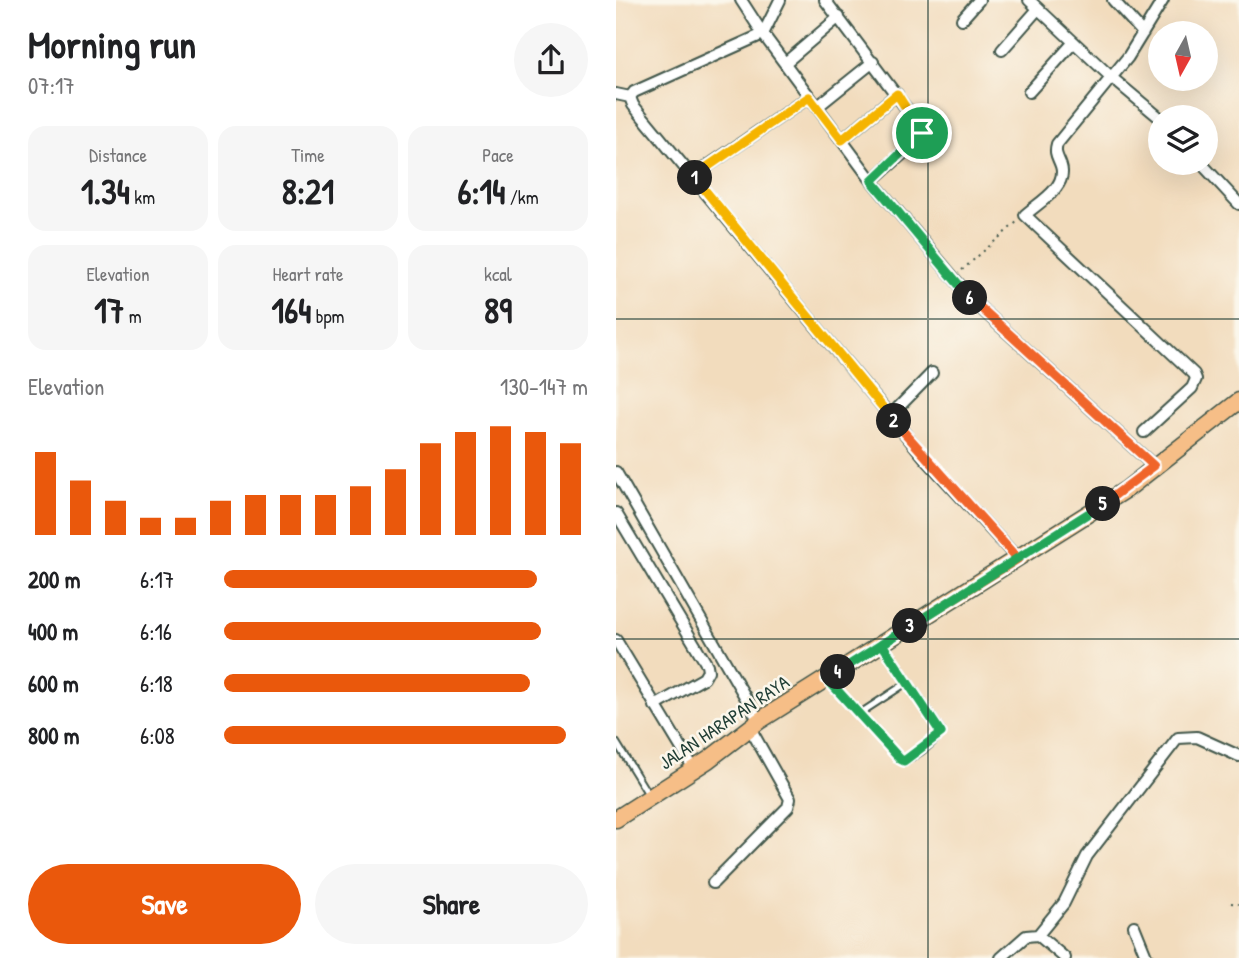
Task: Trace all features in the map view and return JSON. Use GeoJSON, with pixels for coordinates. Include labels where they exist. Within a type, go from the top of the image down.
{"type":"FeatureCollection","features":[{"type":"Feature","properties":{"kind":"main road","name":"JALAN HARAPAN RAYA"},"geometry":{"type":"LineString","coordinates":[[616,819],[694,769],[755,724],[1127,489],[1239,401]]}},
{"type":"Feature","properties":{"kind":"street"},"geometry":{"type":"LineString","coordinates":[[741,0],[763,34],[872,181],[974,302],[1154,466]]}},
{"type":"Feature","properties":{"kind":"street"},"geometry":{"type":"LineString","coordinates":[[630,97],[634,92],[763,34],[780,0]]}},
{"type":"Feature","properties":{"kind":"street"},"geometry":{"type":"LineString","coordinates":[[825,0],[897,94],[922,133],[872,181]]}},
{"type":"Feature","properties":{"kind":"street"},"geometry":{"type":"LineString","coordinates":[[962,19],[979,0]]}},
{"type":"Feature","properties":{"kind":"street"},"geometry":{"type":"LineString","coordinates":[[1029,0],[1148,108]]}},
{"type":"Feature","properties":{"kind":"street"},"geometry":{"type":"LineString","coordinates":[[1113,0],[1143,33]]}},
{"type":"Feature","properties":{"kind":"street"},"geometry":{"type":"LineString","coordinates":[[1144,432],[1192,388],[1196,379],[1194,374],[1024,215],[1062,180],[1055,149],[1057,144],[1111,77],[1163,0]]}},
{"type":"Feature","properties":{"kind":"street"},"geometry":{"type":"LineString","coordinates":[[1002,50],[1038,9]]}},
{"type":"Feature","properties":{"kind":"street"},"geometry":{"type":"LineString","coordinates":[[785,63],[839,17]]}},
{"type":"Feature","properties":{"kind":"street"},"geometry":{"type":"LineString","coordinates":[[1029,92],[1074,42]]}},
{"type":"Feature","properties":{"kind":"street"},"geometry":{"type":"LineString","coordinates":[[694,176],[873,62]]}},
{"type":"Feature","properties":{"kind":"street"},"geometry":{"type":"LineString","coordinates":[[616,94],[630,97]]}},
{"type":"Feature","properties":{"kind":"street"},"geometry":{"type":"LineString","coordinates":[[842,140],[897,94]]}},
{"type":"Feature","properties":{"kind":"street"},"geometry":{"type":"LineString","coordinates":[[630,97],[633,105],[890,416],[1018,559]]}},
{"type":"Feature","properties":{"kind":"street"},"geometry":{"type":"LineString","coordinates":[[1212,175],[1239,204]]}},
{"type":"Feature","properties":{"kind":"street"},"geometry":{"type":"LineString","coordinates":[[890,416],[932,373]]}},
{"type":"Feature","properties":{"kind":"street"},"geometry":{"type":"LineString","coordinates":[[616,472],[755,724],[790,799],[788,807],[713,883]]}},
{"type":"Feature","properties":{"kind":"street"},"geometry":{"type":"LineString","coordinates":[[616,513],[707,665],[708,671],[704,678],[655,706]]}},
{"type":"Feature","properties":{"kind":"street"},"geometry":{"type":"LineString","coordinates":[[616,640],[694,769]]}},
{"type":"Feature","properties":{"kind":"street"},"geometry":{"type":"LineString","coordinates":[[1038,935],[1064,903],[1087,856],[1178,738],[1197,737],[1239,756]]}},
{"type":"Feature","properties":{"kind":"street"},"geometry":{"type":"LineString","coordinates":[[1134,926],[1147,958]]}},
{"type":"Feature","properties":{"kind":"street"},"geometry":{"type":"LineString","coordinates":[[1001,958],[1026,936],[1038,935],[1065,958]]}},
{"type":"Feature","properties":{"kind":"lane"},"geometry":{"type":"LineString","coordinates":[[827,679],[900,759],[904,761],[911,758],[941,733],[882,644]]}},
{"type":"Feature","properties":{"kind":"lane"},"geometry":{"type":"LineString","coordinates":[[859,714],[908,682]]}},
{"type":"Feature","properties":{"kind":"lane"},"geometry":{"type":"LineString","coordinates":[[616,742],[649,797]]}},
{"type":"Feature","properties":{"kind":"path"},"geometry":{"type":"LineString","coordinates":[[953,278],[1024,215]]}},
{"type":"Feature","properties":{"kind":"path"},"geometry":{"type":"LineString","coordinates":[[1231,902],[1239,904]]}},
{"type":"Feature","properties":{"kind":"route"},"geometry":{"type":"LineString","coordinates":[[922,133],[897,94],[842,140],[809,97],[694,176],[925,458],[1018,559],[882,644],[941,730],[939,736],[904,761],[827,679],[882,644],[950,601],[1018,559],[1127,489],[1154,466],[974,302],[872,181],[917,141],[922,133]]}}]}
